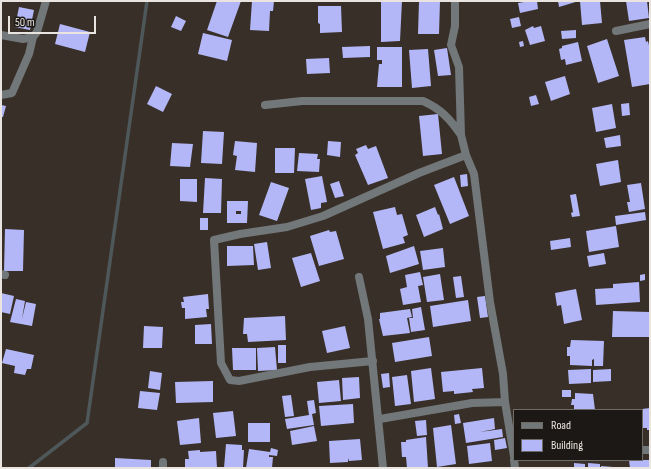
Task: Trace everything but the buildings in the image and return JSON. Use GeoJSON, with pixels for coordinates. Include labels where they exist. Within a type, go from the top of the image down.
{"type":"FeatureCollection","features":[{"type":"Feature","properties":{"kind":"street"},"geometry":{"type":"LineString","coordinates":[[1,96],[12,93],[29,54],[33,37],[38,32],[46,1]]}},
{"type":"Feature","properties":{"kind":"street"},"geometry":{"type":"LineString","coordinates":[[455,1],[454,26],[451,45],[459,67],[462,134],[466,155],[474,174],[490,302],[503,374],[505,402],[513,437]]}},
{"type":"Feature","properties":{"kind":"street"},"geometry":{"type":"LineString","coordinates":[[616,31],[650,24]]}},
{"type":"Feature","properties":{"kind":"street"},"geometry":{"type":"LineString","coordinates":[[1,35],[23,39],[33,37]]}},
{"type":"Feature","properties":{"kind":"street"},"geometry":{"type":"LineString","coordinates":[[265,106],[302,101],[423,101],[436,106],[447,115],[462,134]]}},
{"type":"Feature","properties":{"kind":"street"},"geometry":{"type":"LineString","coordinates":[[373,361],[310,367],[238,381],[230,380],[221,363],[214,240],[240,234],[287,228],[323,216],[419,173],[466,155]]}},
{"type":"Feature","properties":{"kind":"street"},"geometry":{"type":"LineString","coordinates":[[359,277],[368,319],[380,419],[383,468]]}},
{"type":"Feature","properties":{"kind":"street"},"geometry":{"type":"LineString","coordinates":[[380,419],[472,403],[505,402]]}},
{"type":"Feature","properties":{"kind":"waterway"},"geometry":{"type":"LineString","coordinates":[[29,468],[87,423],[147,1]]}}]}
